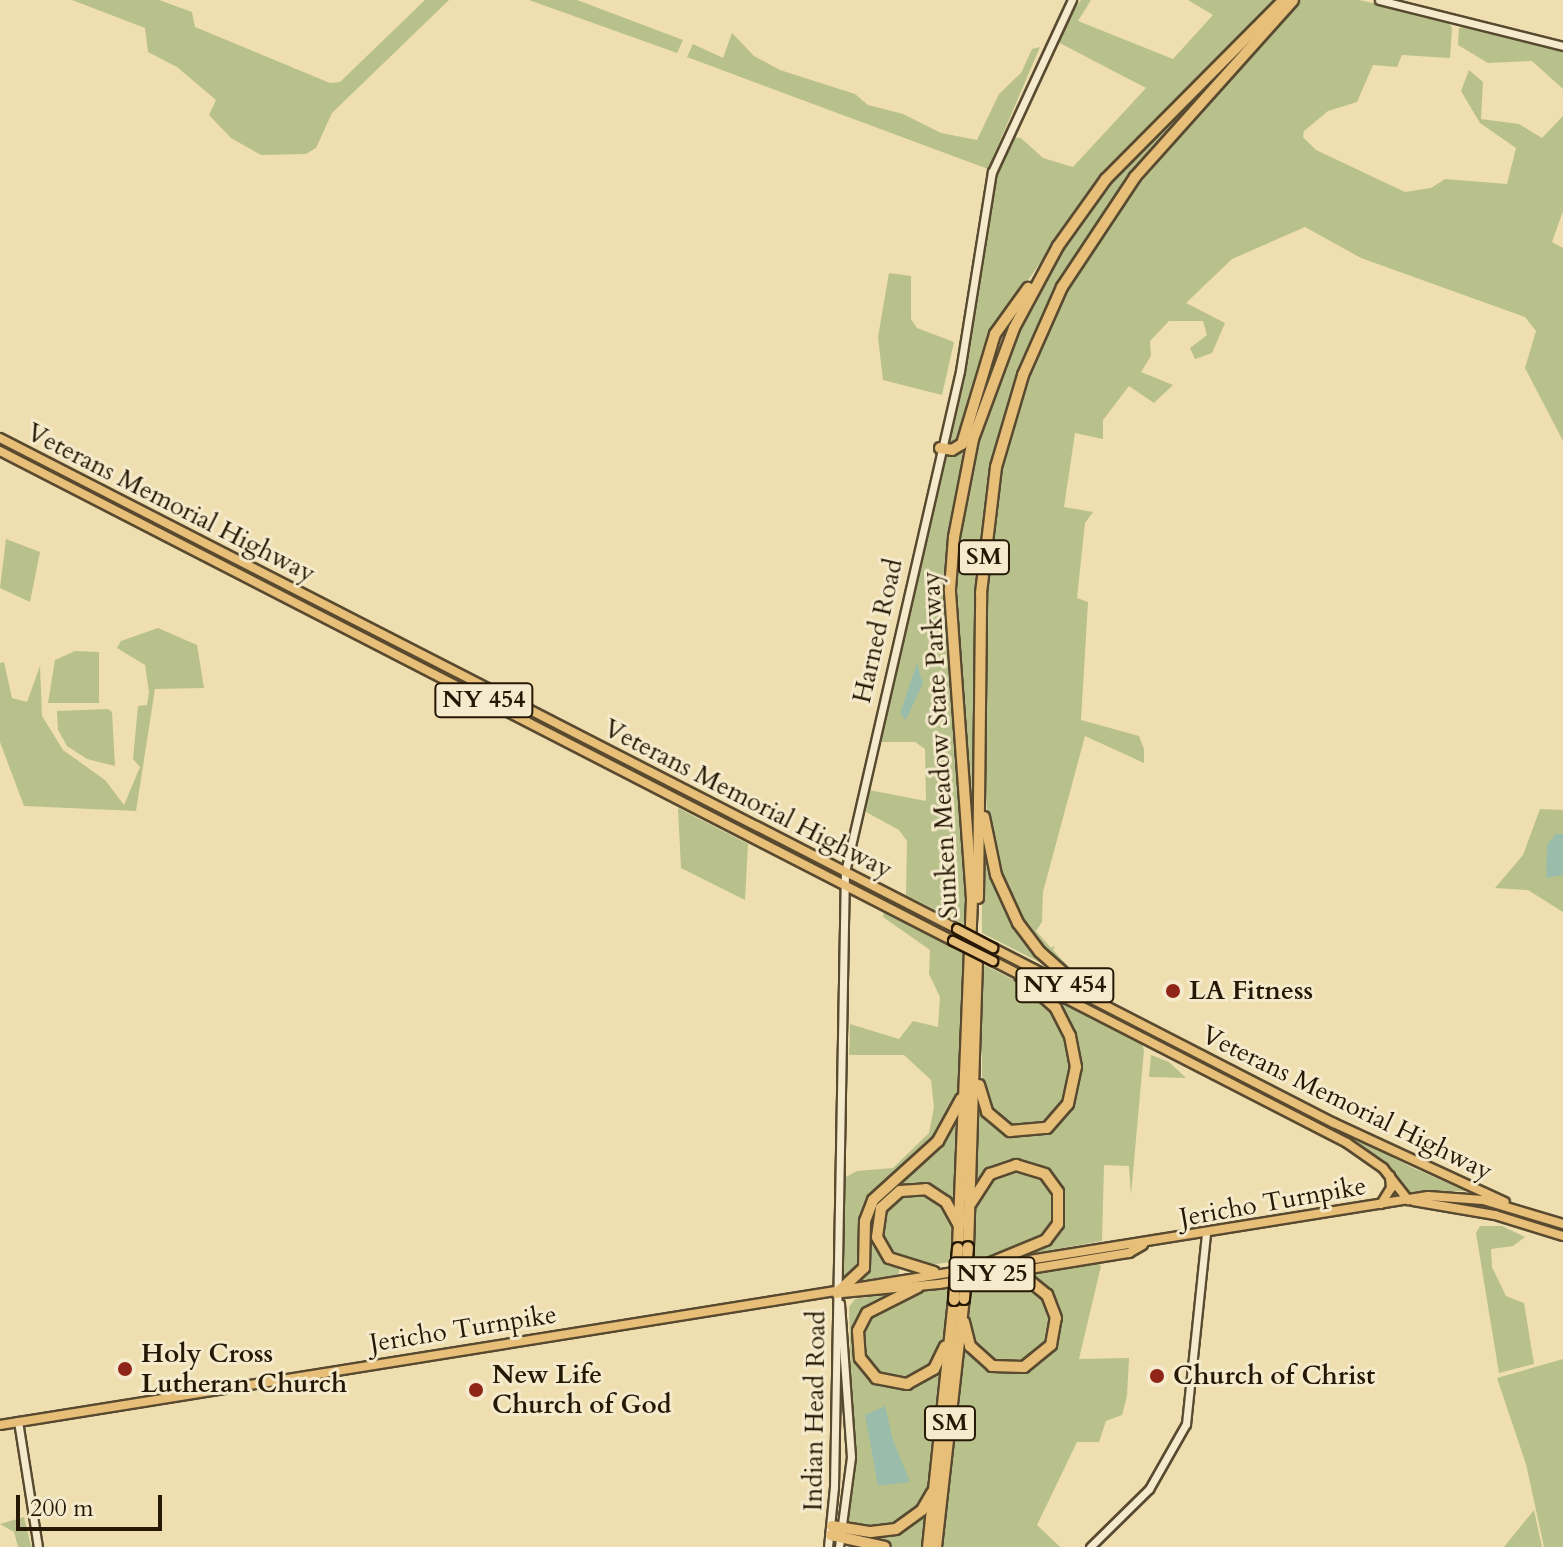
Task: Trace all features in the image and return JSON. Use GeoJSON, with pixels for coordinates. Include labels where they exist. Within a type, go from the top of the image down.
{"type":"FeatureCollection","features":[{"type":"Feature","properties":{"kind":"highway","name":"Sunken Meadow State Parkway"},"geometry":{"type":"LineString","coordinates":[[963,1248],[959,1226],[972,899],[969,816],[952,649],[954,537],[962,484],[988,390],[1051,258],[1106,179],[1284,0]]}},
{"type":"Feature","properties":{"kind":"highway","name":"Sunken Meadow State Parkway"},"geometry":{"type":"LineString","coordinates":[[928,1547],[950,1329],[959,1300],[968,1208],[976,1055],[981,593],[990,504],[1008,420],[1035,345],[1062,287],[1135,177],[1293,0]]}},
{"type":"Feature","properties":{"kind":"highway"},"geometry":{"type":"LineString","coordinates":[[940,448],[952,450],[962,444],[995,334],[1051,258]]}},
{"type":"Feature","properties":{"kind":"highway"},"geometry":{"type":"LineString","coordinates":[[980,788],[991,856],[1005,899],[1040,952],[1092,998]]}},
{"type":"Feature","properties":{"kind":"highway"},"geometry":{"type":"LineString","coordinates":[[976,1055],[983,1105],[1000,1125],[1036,1131],[1063,1114],[1075,1077],[1073,1046],[1056,1008],[1020,976]]}},
{"type":"Feature","properties":{"kind":"highway"},"geometry":{"type":"LineString","coordinates":[[837,1293],[864,1268],[865,1221],[873,1200],[945,1132],[966,1081]]}},
{"type":"Feature","properties":{"kind":"highway"},"geometry":{"type":"LineString","coordinates":[[968,1208],[990,1174],[1006,1166],[1035,1169],[1058,1192],[1058,1224],[1046,1240],[989,1269]]}},
{"type":"Feature","properties":{"kind":"highway"},"geometry":{"type":"LineString","coordinates":[[934,1272],[889,1258],[877,1237],[881,1208],[900,1191],[926,1189],[946,1202],[959,1226]]}},
{"type":"Feature","properties":{"kind":"highway"},"geometry":{"type":"LineString","coordinates":[[963,1312],[970,1346],[992,1366],[1024,1367],[1044,1355],[1056,1332],[1047,1295],[1030,1281],[989,1269]]}},
{"type":"Feature","properties":{"kind":"highway"},"geometry":{"type":"LineString","coordinates":[[918,1287],[876,1304],[863,1318],[857,1345],[867,1369],[890,1384],[918,1381],[940,1360],[950,1329]]}},
{"type":"Feature","properties":{"kind":"highway","name":"Sunken Meadow State Parkway"},"geometry":{"type":"LineString","coordinates":[[936,1547],[963,1312],[959,1300]]}},
{"type":"Feature","properties":{"kind":"highway"},"geometry":{"type":"LineString","coordinates":[[838,1534],[896,1529],[922,1510],[935,1488]]}},
{"type":"Feature","properties":{"kind":"highway"},"geometry":{"type":"LineString","coordinates":[[838,1534],[885,1547]]}},
{"type":"Feature","properties":{"kind":"main road","name":"Harned Road"},"geometry":{"type":"LineString","coordinates":[[837,1293],[845,872],[966,342],[992,172],[1072,0]]}},
{"type":"Feature","properties":{"kind":"main road"},"geometry":{"type":"LineString","coordinates":[[1379,0],[1563,46]]}},
{"type":"Feature","properties":{"kind":"main road","name":"Veterans Memorial Highway"},"geometry":{"type":"LineString","coordinates":[[0,438],[993,948],[1461,1183],[1523,1211]]}},
{"type":"Feature","properties":{"kind":"main road","name":"Veterans Memorial Highway"},"geometry":{"type":"LineString","coordinates":[[0,451],[1347,1143],[1390,1175],[1408,1200]]}},
{"type":"Feature","properties":{"kind":"main road"},"geometry":{"type":"LineString","coordinates":[[1381,1204],[1391,1188],[1390,1175]]}},
{"type":"Feature","properties":{"kind":"main road","name":"Jericho Turnpike"},"geometry":{"type":"LineString","coordinates":[[837,1293],[918,1287],[989,1269],[1408,1200],[1463,1197],[1543,1217],[1562,1231]]}},
{"type":"Feature","properties":{"kind":"main road","name":"Jericho Turnpike"},"geometry":{"type":"LineString","coordinates":[[1408,1200],[1467,1208],[1562,1231]]}},
{"type":"Feature","properties":{"kind":"main road"},"geometry":{"type":"LineString","coordinates":[[1467,1208],[1543,1217]]}},
{"type":"Feature","properties":{"kind":"main road"},"geometry":{"type":"LineString","coordinates":[[1090,1547],[1149,1489],[1186,1424],[1206,1235]]}},
{"type":"Feature","properties":{"kind":"main road","name":"Jericho Turnpike"},"geometry":{"type":"LineString","coordinates":[[0,1425],[837,1293],[934,1272],[989,1269]]}},
{"type":"Feature","properties":{"kind":"main road","name":"Indian Head Road"},"geometry":{"type":"LineString","coordinates":[[837,1293],[838,1534]]}},
{"type":"Feature","properties":{"kind":"main road","name":"Indian Head Road"},"geometry":{"type":"LineString","coordinates":[[828,1547],[838,1534],[851,1457],[837,1293]]}},
{"type":"Feature","properties":{"kind":"main road"},"geometry":{"type":"LineString","coordinates":[[18,1421],[38,1547]]}},
{"type":"Feature","properties":{"kind":"green space"},"geometry":{"type":"Polygon","coordinates":[[[72,0],[159,0],[192,12],[195,27],[330,83],[340,82],[425,0],[449,0],[332,113],[316,148],[306,154],[261,155],[231,138],[209,115],[216,100],[177,67],[148,52],[145,28],[72,0]]]}},
{"type":"Feature","properties":{"kind":"green space"},"geometry":{"type":"Polygon","coordinates":[[[529,0],[577,0],[683,40],[677,53],[529,0]]]}},
{"type":"Feature","properties":{"kind":"green space"},"geometry":{"type":"Polygon","coordinates":[[[1081,0],[1091,0],[1078,21],[1173,59],[1213,15],[1188,0],[1280,0],[1118,160],[1064,228],[996,327],[960,441],[949,446],[994,177],[1009,137],[1021,138],[1043,158],[1073,167],[1146,88],[1054,40],[1081,0]]]}},
{"type":"Feature","properties":{"kind":"green space"},"geometry":{"type":"Polygon","coordinates":[[[1297,0],[1359,0],[1447,20],[1452,28],[1450,58],[1402,55],[1397,67],[1373,65],[1357,102],[1328,111],[1304,131],[1303,137],[1316,150],[1405,192],[1431,188],[1445,179],[1507,184],[1516,148],[1480,123],[1461,91],[1469,70],[1483,82],[1481,119],[1519,124],[1542,138],[1563,116],[1563,211],[1552,242],[1563,248],[1563,441],[1525,368],[1536,331],[1525,317],[1361,258],[1305,227],[1232,259],[1186,303],[1225,323],[1212,353],[1195,359],[1190,348],[1207,335],[1203,321],[1169,321],[1150,341],[1151,356],[1141,372],[1173,385],[1154,403],[1129,386],[1103,420],[1103,439],[1075,433],[1064,507],[1093,512],[1085,523],[1077,598],[1088,602],[1081,720],[1139,736],[1144,749],[1144,763],[1085,736],[1043,892],[1042,922],[1036,931],[1051,948],[1055,946],[1053,950],[1079,978],[1045,956],[1005,894],[988,826],[984,769],[987,550],[1002,459],[1049,321],[1104,226],[1297,0]]]}},
{"type":"Feature","properties":{"kind":"green space"},"geometry":{"type":"Polygon","coordinates":[[[1469,25],[1563,50],[1563,89],[1532,61],[1488,63],[1458,45],[1459,28],[1469,25]]]}},
{"type":"Feature","properties":{"kind":"green space"},"geometry":{"type":"Polygon","coordinates":[[[732,33],[754,56],[780,70],[855,94],[868,105],[903,114],[941,133],[977,140],[999,94],[1021,73],[1032,49],[1040,47],[988,169],[687,57],[693,44],[723,58],[732,33]]]}},
{"type":"Feature","properties":{"kind":"green space"},"geometry":{"type":"Polygon","coordinates":[[[1229,62],[1232,65],[1131,180],[1072,264],[996,454],[980,560],[974,861],[954,618],[959,526],[979,429],[1014,333],[1057,254],[1120,170],[1229,62]]]}},
{"type":"Feature","properties":{"kind":"green space"},"geometry":{"type":"Polygon","coordinates":[[[889,273],[911,276],[911,319],[917,328],[954,342],[942,395],[883,380],[878,337],[889,273]]]}},
{"type":"Feature","properties":{"kind":"green space"},"geometry":{"type":"Polygon","coordinates":[[[963,448],[946,619],[967,843],[968,926],[906,895],[907,841],[899,830],[866,812],[869,790],[926,801],[925,749],[915,742],[882,742],[882,733],[943,458],[963,448]]]}},
{"type":"Feature","properties":{"kind":"green space"},"geometry":{"type":"Polygon","coordinates":[[[6,539],[40,552],[30,602],[0,588],[6,539]]]}},
{"type":"Feature","properties":{"kind":"green space"},"geometry":{"type":"Polygon","coordinates":[[[158,628],[197,645],[204,688],[155,689],[136,811],[24,806],[0,742],[0,663],[4,662],[12,698],[27,702],[40,666],[42,716],[63,750],[105,780],[124,805],[140,767],[133,759],[138,706],[147,705],[149,692],[145,665],[117,648],[121,641],[158,628]]]}},
{"type":"Feature","properties":{"kind":"green space"},"geometry":{"type":"Polygon","coordinates":[[[75,651],[99,652],[99,703],[48,703],[55,660],[75,651]]]}},
{"type":"Feature","properties":{"kind":"green space"},"geometry":{"type":"Polygon","coordinates":[[[108,709],[112,712],[115,766],[87,759],[67,746],[58,730],[57,711],[108,709]]]}},
{"type":"Feature","properties":{"kind":"green space"},"geometry":{"type":"Polygon","coordinates":[[[678,808],[748,844],[745,900],[681,868],[678,808]]]}},
{"type":"Feature","properties":{"kind":"green space"},"geometry":{"type":"Polygon","coordinates":[[[1540,809],[1563,810],[1563,912],[1528,890],[1495,888],[1523,855],[1540,809]]]}},
{"type":"Feature","properties":{"kind":"green space"},"geometry":{"type":"Polygon","coordinates":[[[982,820],[993,874],[1051,968],[982,933],[982,820]]]}},
{"type":"Feature","properties":{"kind":"green space"},"geometry":{"type":"Polygon","coordinates":[[[884,911],[969,957],[961,1093],[946,1127],[869,1202],[861,1268],[849,1278],[844,1275],[844,1178],[857,1171],[893,1168],[929,1133],[934,1107],[931,1080],[904,1055],[849,1055],[850,1024],[899,1039],[913,1021],[938,1027],[940,997],[929,974],[930,950],[883,917],[884,911]]]}},
{"type":"Feature","properties":{"kind":"green space"},"geometry":{"type":"Polygon","coordinates":[[[982,964],[1032,989],[1061,1020],[1073,1061],[1066,1102],[1047,1125],[1021,1130],[994,1118],[982,1087],[982,964]]]}},
{"type":"Feature","properties":{"kind":"green space"},"geometry":{"type":"Polygon","coordinates":[[[1082,979],[1100,985],[1098,990],[1082,979]]]}},
{"type":"Feature","properties":{"kind":"green space"},"geometry":{"type":"Polygon","coordinates":[[[1046,994],[1142,1044],[1144,1050],[1131,1195],[1129,1166],[1104,1165],[1102,1241],[1029,1254],[1046,1245],[1061,1223],[1049,1175],[1035,1166],[1007,1163],[975,1191],[978,1091],[980,1100],[1012,1133],[1041,1133],[1062,1119],[1070,1105],[1078,1059],[1046,994]]]}},
{"type":"Feature","properties":{"kind":"green space"},"geometry":{"type":"Polygon","coordinates":[[[1151,1055],[1169,1062],[1186,1078],[1149,1077],[1151,1055]]]}},
{"type":"Feature","properties":{"kind":"green space"},"geometry":{"type":"Polygon","coordinates":[[[963,1105],[958,1220],[943,1194],[906,1187],[876,1217],[886,1259],[900,1268],[898,1275],[856,1281],[870,1260],[867,1231],[872,1205],[949,1131],[963,1105]]]}},
{"type":"Feature","properties":{"kind":"green space"},"geometry":{"type":"Polygon","coordinates":[[[1340,1130],[1466,1191],[1409,1192],[1389,1167],[1340,1130]]]}},
{"type":"Feature","properties":{"kind":"green space"},"geometry":{"type":"Polygon","coordinates":[[[1006,1169],[1028,1169],[1046,1181],[1056,1196],[1058,1212],[1047,1237],[1020,1250],[972,1259],[977,1199],[991,1176],[1006,1169]]]}},
{"type":"Feature","properties":{"kind":"green space"},"geometry":{"type":"Polygon","coordinates":[[[919,1191],[942,1200],[954,1222],[951,1262],[921,1266],[896,1260],[880,1238],[884,1212],[893,1199],[919,1191]]]}},
{"type":"Feature","properties":{"kind":"green space"},"geometry":{"type":"Polygon","coordinates":[[[1480,1226],[1502,1226],[1525,1237],[1513,1246],[1491,1249],[1492,1267],[1506,1296],[1524,1303],[1534,1364],[1499,1373],[1476,1233],[1480,1226]]]}},
{"type":"Feature","properties":{"kind":"green space"},"geometry":{"type":"Polygon","coordinates":[[[1097,1261],[1101,1266],[1079,1359],[1129,1358],[1127,1396],[1122,1415],[1106,1421],[1099,1442],[1077,1442],[1037,1525],[1060,1547],[941,1547],[963,1323],[969,1348],[990,1368],[1020,1372],[1038,1364],[1050,1351],[1056,1309],[1017,1275],[1097,1261]]]}},
{"type":"Feature","properties":{"kind":"green space"},"geometry":{"type":"Polygon","coordinates":[[[999,1280],[1025,1283],[1047,1301],[1053,1315],[1046,1349],[1020,1366],[1001,1367],[973,1345],[968,1328],[970,1285],[999,1280]]]}},
{"type":"Feature","properties":{"kind":"green space"},"geometry":{"type":"Polygon","coordinates":[[[950,1288],[945,1336],[934,1365],[911,1379],[884,1378],[869,1367],[860,1335],[865,1319],[914,1293],[950,1288]]]}},
{"type":"Feature","properties":{"kind":"green space"},"geometry":{"type":"Polygon","coordinates":[[[890,1294],[869,1306],[859,1320],[859,1362],[901,1387],[931,1376],[946,1352],[929,1489],[913,1517],[886,1529],[848,1521],[854,1483],[849,1307],[855,1299],[890,1294]]]}},
{"type":"Feature","properties":{"kind":"green space"},"geometry":{"type":"Polygon","coordinates":[[[1563,1359],[1563,1547],[1544,1547],[1526,1464],[1497,1378],[1563,1359]]]}},
{"type":"Feature","properties":{"kind":"green space"},"geometry":{"type":"Polygon","coordinates":[[[930,1509],[925,1547],[889,1547],[847,1534],[873,1535],[930,1509]]]}},
{"type":"Feature","properties":{"kind":"green space"},"geometry":{"type":"Polygon","coordinates":[[[1534,1510],[1542,1547],[1504,1547],[1534,1510]]]}},
{"type":"Feature","properties":{"kind":"green space"},"geometry":{"type":"Polygon","coordinates":[[[24,1517],[32,1547],[18,1547],[14,1532],[0,1524],[24,1517]]]}},
{"type":"Feature","properties":{"kind":"shaded area"},"geometry":{"type":"Polygon","coordinates":[[[917,663],[923,683],[906,720],[900,713],[917,663]]]}},
{"type":"Feature","properties":{"kind":"shaded area"},"geometry":{"type":"Polygon","coordinates":[[[1556,834],[1563,834],[1563,875],[1546,878],[1547,845],[1556,834]]]}},
{"type":"Feature","properties":{"kind":"shaded area"},"geometry":{"type":"Polygon","coordinates":[[[885,1406],[893,1440],[910,1482],[878,1486],[865,1415],[885,1406]]]}},
{"type":"Feature","properties":{"kind":"place","name":"LA Fitness"},"geometry":{"type":"Point","coordinates":[1173,991]}},
{"type":"Feature","properties":{"kind":"place","name":"Holy Cross Lutheran Church"},"geometry":{"type":"Point","coordinates":[125,1369]}},
{"type":"Feature","properties":{"kind":"place","name":"Church of Christ"},"geometry":{"type":"Point","coordinates":[1157,1376]}},
{"type":"Feature","properties":{"kind":"place","name":"New Life Church of God"},"geometry":{"type":"Point","coordinates":[476,1390]}}]}
